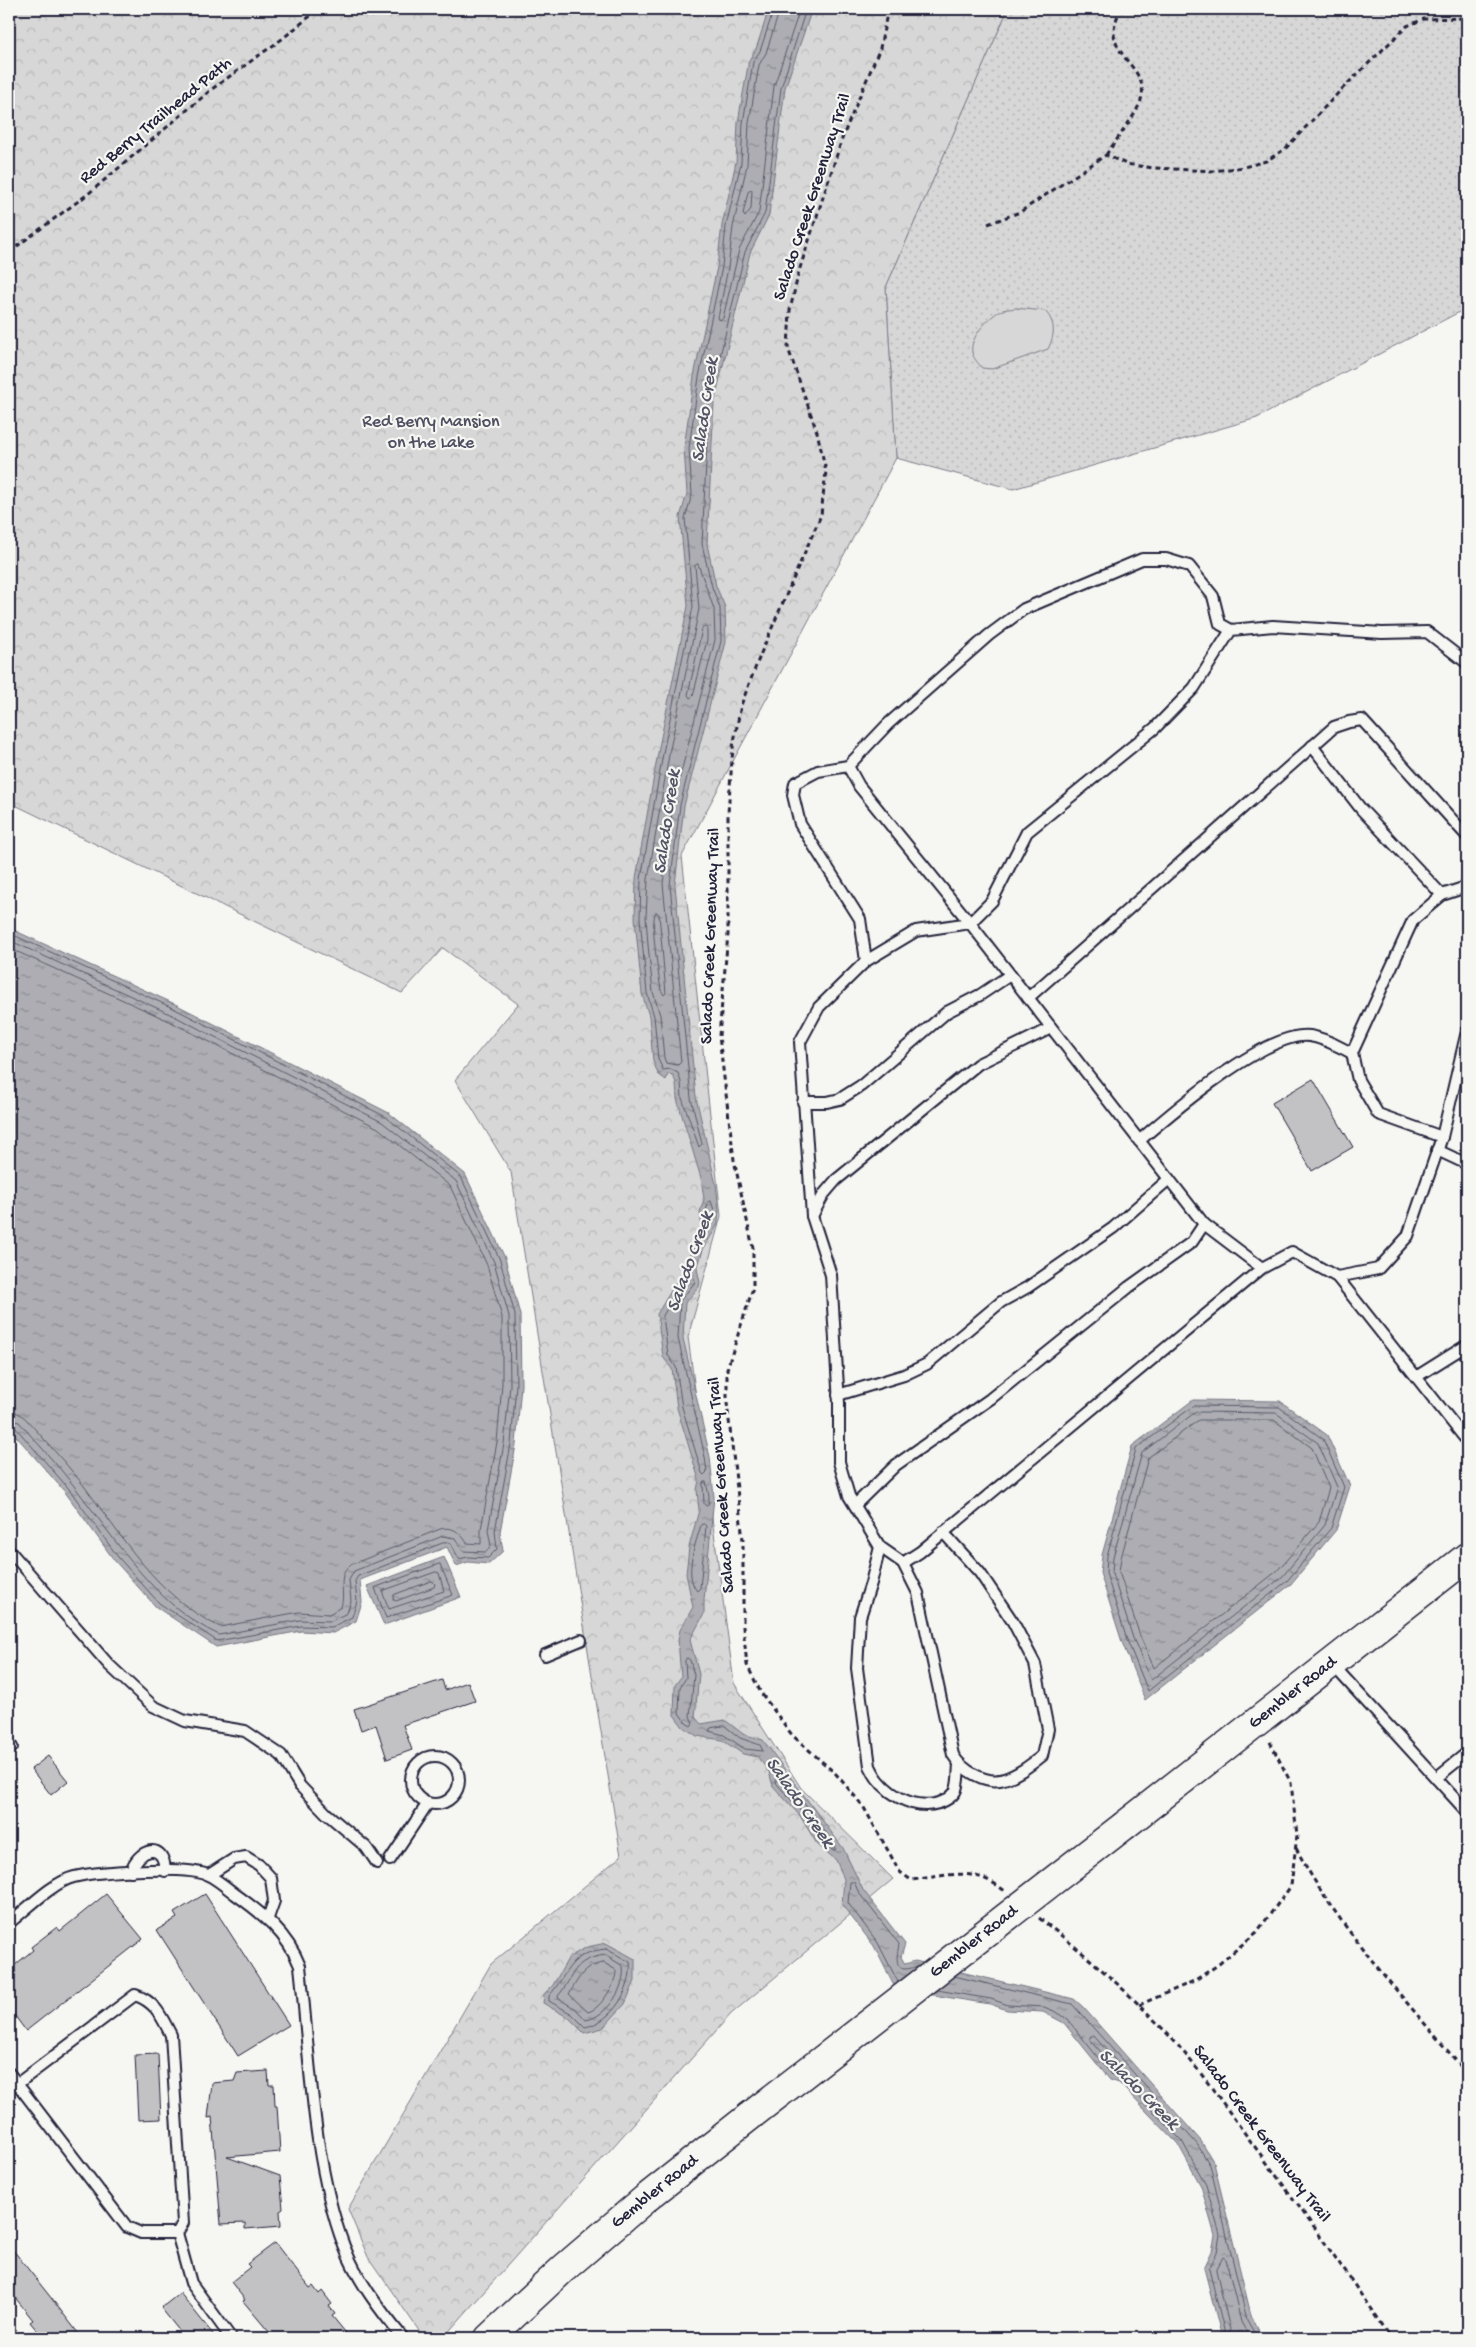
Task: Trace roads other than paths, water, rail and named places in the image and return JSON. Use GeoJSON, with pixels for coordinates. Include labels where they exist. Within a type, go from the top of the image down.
{"type":"FeatureCollection","features":[{"type":"Feature","properties":{"kind":"main road","name":"Gembler Road"},"geometry":{"type":"LineString","coordinates":[[489,2338],[564,2269],[645,2199],[1467,1557]]}},
{"type":"Feature","properties":{"kind":"lane"},"geometry":{"type":"LineString","coordinates":[[866,961],[860,919],[800,824],[793,794],[795,783],[818,771],[848,766],[888,724],[989,635],[1024,609],[1142,559],[1166,559],[1189,566],[1213,596],[1220,624],[1230,630],[1273,626],[1382,633],[1427,632],[1467,663]]}},
{"type":"Feature","properties":{"kind":"lane"},"geometry":{"type":"LineString","coordinates":[[944,1532],[980,1573],[1013,1622],[1035,1664],[1048,1729],[1042,1756],[1024,1770],[1002,1780],[980,1777],[959,1765],[953,1755],[918,1593],[903,1563],[880,1547],[849,1496],[840,1462],[831,1275],[812,1216],[800,1042],[819,1007],[866,961],[916,931],[970,923],[992,901],[1027,832],[1155,728],[1194,688],[1230,630]]}},
{"type":"Feature","properties":{"kind":"lane"},"geometry":{"type":"LineString","coordinates":[[1028,998],[1312,746],[1334,728],[1349,722],[1362,720],[1467,836]]}},
{"type":"Feature","properties":{"kind":"lane"},"geometry":{"type":"LineString","coordinates":[[1312,746],[1361,809],[1442,896]]}},
{"type":"Feature","properties":{"kind":"lane"},"geometry":{"type":"LineString","coordinates":[[848,766],[859,786],[970,923],[1204,1224],[1262,1268]]}},
{"type":"Feature","properties":{"kind":"lane"},"geometry":{"type":"LineString","coordinates":[[1442,1137],[1378,1114],[1358,1080],[1352,1053],[1412,920],[1442,896],[1463,888],[1467,889]]}},
{"type":"Feature","properties":{"kind":"lane"},"geometry":{"type":"LineString","coordinates":[[804,1102],[827,1102],[840,1099],[862,1085],[947,1012],[980,995],[1010,975]]}},
{"type":"Feature","properties":{"kind":"lane"},"geometry":{"type":"LineString","coordinates":[[812,1216],[824,1194],[836,1180],[978,1064],[1051,1028]]}},
{"type":"Feature","properties":{"kind":"lane"},"geometry":{"type":"LineString","coordinates":[[1337,1277],[1378,1269],[1408,1236],[1442,1137],[1467,1031]]}},
{"type":"Feature","properties":{"kind":"lane"},"geometry":{"type":"LineString","coordinates":[[1139,1141],[1180,1105],[1249,1057],[1289,1039],[1308,1036],[1328,1042],[1352,1053]]}},
{"type":"Feature","properties":{"kind":"lane"},"geometry":{"type":"LineString","coordinates":[[1437,1150],[1467,1164]]}},
{"type":"Feature","properties":{"kind":"lane"},"geometry":{"type":"LineString","coordinates":[[838,1395],[904,1376],[928,1364],[1002,1302],[1028,1287],[1113,1228],[1170,1179]]}},
{"type":"Feature","properties":{"kind":"lane"},"geometry":{"type":"LineString","coordinates":[[855,1505],[896,1465],[990,1399],[1129,1287],[1192,1242],[1204,1224]]}},
{"type":"Feature","properties":{"kind":"lane"},"geometry":{"type":"LineString","coordinates":[[903,1563],[944,1532],[1262,1268],[1292,1252],[1337,1277],[1467,1441]]}},
{"type":"Feature","properties":{"kind":"lane"},"geometry":{"type":"LineString","coordinates":[[1416,1377],[1467,1345]]}},
{"type":"Feature","properties":{"kind":"lane"},"geometry":{"type":"LineString","coordinates":[[880,1547],[860,1617],[857,1668],[870,1766],[876,1778],[894,1794],[916,1804],[930,1805],[946,1800],[956,1791],[959,1765]]}},
{"type":"Feature","properties":{"kind":"lane"},"geometry":{"type":"LineString","coordinates":[[9,1550],[109,1665],[153,1706],[185,1720],[245,1731],[281,1755],[300,1786],[326,1814],[366,1847],[377,1864]]}},
{"type":"Feature","properties":{"kind":"lane"},"geometry":{"type":"LineString","coordinates":[[545,1655],[581,1640]]}},
{"type":"Feature","properties":{"kind":"lane"},"geometry":{"type":"LineString","coordinates":[[1331,1663],[1467,1812]]}},
{"type":"Feature","properties":{"kind":"lane"},"geometry":{"type":"LineString","coordinates":[[9,1743],[12,1747],[9,1750]]}},
{"type":"Feature","properties":{"kind":"lane"},"geometry":{"type":"LineString","coordinates":[[1436,1778],[1467,1753]]}},
{"type":"Feature","properties":{"kind":"lane"},"geometry":{"type":"LineString","coordinates":[[430,1757],[446,1758],[457,1770],[459,1785],[450,1799],[436,1804],[428,1803],[416,1794],[412,1788],[412,1772],[422,1760],[430,1757]]}},
{"type":"Feature","properties":{"kind":"lane"},"geometry":{"type":"LineString","coordinates":[[390,1860],[428,1803]]}},
{"type":"Feature","properties":{"kind":"lane"},"geometry":{"type":"LineString","coordinates":[[130,1872],[140,1855],[150,1851],[155,1851],[161,1856],[165,1871]]}},
{"type":"Feature","properties":{"kind":"lane"},"geometry":{"type":"LineString","coordinates":[[209,1875],[234,1859],[246,1857],[259,1865],[272,1878],[274,1901],[268,1918]]}},
{"type":"Feature","properties":{"kind":"lane"},"geometry":{"type":"LineString","coordinates":[[9,1923],[53,1888],[72,1877],[165,1871],[209,1875],[268,1918],[294,1950],[300,1966],[322,2168],[344,2246],[373,2300],[403,2338]]}},
{"type":"Feature","properties":{"kind":"lane"},"geometry":{"type":"LineString","coordinates":[[18,2084],[136,1995],[149,1999],[160,2014],[171,2035],[183,2223],[177,2233],[191,2283],[231,2338]]}},
{"type":"Feature","properties":{"kind":"lane"},"geometry":{"type":"LineString","coordinates":[[9,2074],[127,2226],[141,2233],[177,2233]]}},
{"type":"Feature","properties":{"kind":"water","name":"Salado Creek"},"geometry":{"type":"Polygon","coordinates":[[[769,9],[812,9],[785,88],[769,215],[750,253],[714,403],[707,544],[716,586],[725,607],[726,642],[684,806],[675,885],[696,1097],[716,1185],[719,1210],[718,1224],[703,1250],[697,1269],[700,1282],[699,1287],[685,1303],[683,1338],[710,1457],[714,1497],[704,1614],[690,1640],[699,1674],[695,1717],[701,1724],[725,1720],[743,1734],[763,1740],[843,1848],[863,1890],[905,1944],[901,1957],[905,1964],[915,1961],[1074,1999],[1083,2007],[1201,2141],[1214,2163],[1252,2319],[1263,2338],[1222,2338],[1204,2268],[1212,2251],[1215,2236],[1201,2186],[1178,2144],[1119,2083],[1110,2080],[1064,2023],[1043,2012],[1007,2010],[990,2004],[901,1990],[893,1984],[874,1946],[842,1905],[844,1879],[836,1860],[817,1844],[800,1816],[773,1786],[769,1772],[758,1757],[743,1754],[722,1740],[697,1736],[683,1727],[674,1715],[675,1685],[681,1677],[678,1640],[680,1630],[693,1607],[686,1574],[689,1547],[699,1510],[697,1490],[699,1480],[677,1408],[672,1369],[663,1357],[657,1314],[680,1276],[702,1229],[700,1212],[704,1199],[701,1178],[677,1099],[676,1083],[673,1075],[668,1074],[666,1080],[658,1074],[653,1061],[649,1016],[642,994],[635,918],[636,878],[659,747],[688,606],[680,517],[687,494],[684,448],[694,376],[717,267],[722,225],[736,162],[738,122],[749,60],[756,49],[769,9]]]}},
{"type":"Feature","properties":{"kind":"water"},"geometry":{"type":"Polygon","coordinates":[[[9,928],[177,1005],[389,1113],[465,1174],[505,1258],[520,1315],[521,1385],[516,1445],[500,1532],[503,1551],[489,1564],[468,1562],[456,1566],[447,1547],[360,1580],[362,1602],[356,1621],[333,1633],[301,1631],[216,1647],[156,1607],[114,1560],[65,1492],[9,1428],[9,928]]]}},
{"type":"Feature","properties":{"kind":"water"},"geometry":{"type":"Polygon","coordinates":[[[1193,1400],[1280,1401],[1327,1435],[1350,1486],[1336,1530],[1290,1585],[1145,1700],[1122,1642],[1100,1573],[1102,1555],[1132,1446],[1193,1400]]]}},
{"type":"Feature","properties":{"kind":"water"},"geometry":{"type":"Polygon","coordinates":[[[444,1557],[461,1597],[384,1625],[367,1586],[444,1557]]]}},
{"type":"Feature","properties":{"kind":"water"},"geometry":{"type":"Polygon","coordinates":[[[606,1943],[635,1959],[635,1981],[625,2004],[603,2028],[584,2033],[569,2018],[543,2003],[544,1994],[553,1985],[569,1957],[587,1947],[606,1943]]]}},
{"type":"Feature","properties":{"kind":"park label","name":"Red Berry Mansion on the Lake"},"geometry":{"type":"Point","coordinates":[431,432]}}]}
